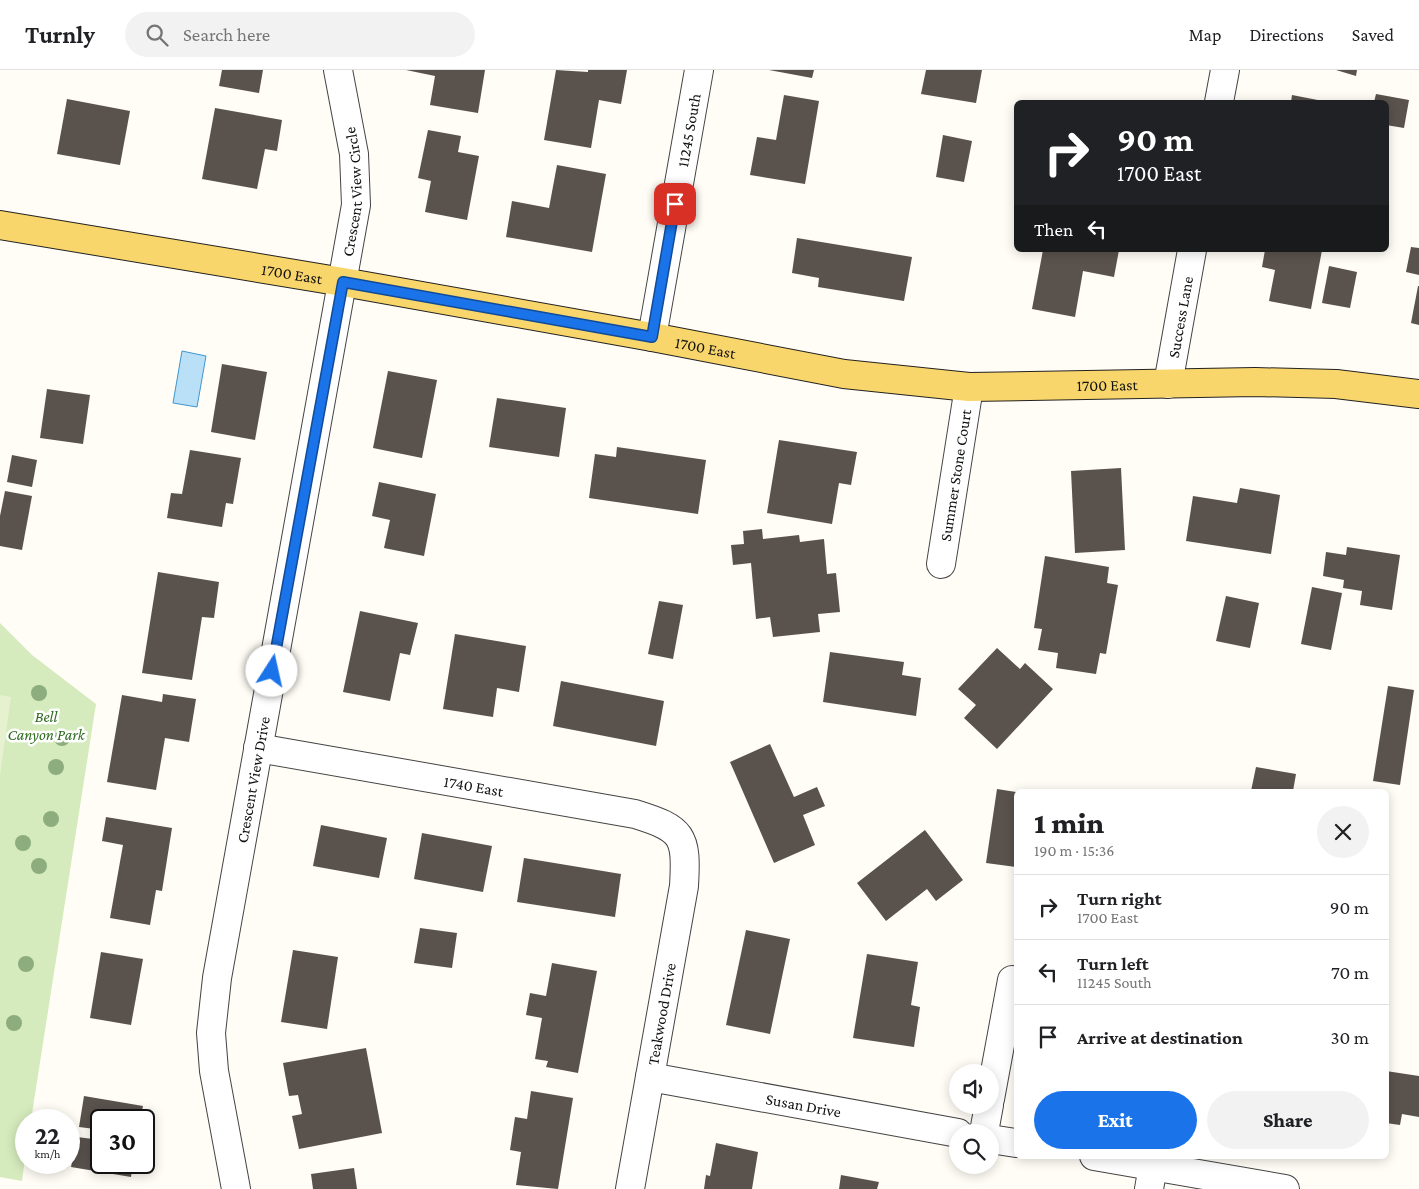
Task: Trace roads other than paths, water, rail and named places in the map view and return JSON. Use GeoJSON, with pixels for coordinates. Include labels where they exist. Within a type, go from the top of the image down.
{"type":"FeatureCollection","features":[{"type":"Feature","properties":{"kind":"main road","name":"1700 East"},"geometry":{"type":"LineString","coordinates":[[0,225],[343,282],[652,337],[844,374],[969,387],[1255,382],[1336,384],[1419,394]]}},
{"type":"Feature","properties":{"kind":"street","name":"Crescent View Circle"},"geometry":{"type":"LineString","coordinates":[[338,70],[354,154],[356,185],[356,205],[343,282]]}},
{"type":"Feature","properties":{"kind":"street","name":"11245 South"},"geometry":{"type":"LineString","coordinates":[[652,337],[699,70]]}},
{"type":"Feature","properties":{"kind":"street"},"geometry":{"type":"LineString","coordinates":[[1219,100],[1225,70]]}},
{"type":"Feature","properties":{"kind":"street","name":"Success Lane"},"geometry":{"type":"LineString","coordinates":[[1168,384],[1192,252]]}},
{"type":"Feature","properties":{"kind":"street","name":"Crescent View Drive"},"geometry":{"type":"LineString","coordinates":[[236,1189],[214,1071],[210,1033],[217,978],[343,282]]}},
{"type":"Feature","properties":{"kind":"street","name":"Summer Stone Court"},"geometry":{"type":"LineString","coordinates":[[941,564],[969,387]]}},
{"type":"Feature","properties":{"kind":"street","name":"1740 East"},"geometry":{"type":"LineString","coordinates":[[258,748],[635,814],[666,824],[681,838]]}},
{"type":"Feature","properties":{"kind":"street","name":"Teakwood Drive"},"geometry":{"type":"LineString","coordinates":[[630,1189],[684,886],[686,861],[681,838]]}},
{"type":"Feature","properties":{"kind":"street"},"geometry":{"type":"LineString","coordinates":[[997,1064],[1012,980]]}},
{"type":"Feature","properties":{"kind":"street","name":"Susan Drive"},"geometry":{"type":"LineString","coordinates":[[650,1077],[949,1131]]}},
{"type":"Feature","properties":{"kind":"street"},"geometry":{"type":"LineString","coordinates":[[999,1140],[1014,1143]]}},
{"type":"Feature","properties":{"kind":"street"},"geometry":{"type":"LineString","coordinates":[[1102,1159],[1151,1178],[1285,1189]]}},
{"type":"Feature","properties":{"kind":"water"},"geometry":{"type":"Polygon","coordinates":[[[182,351],[206,356],[197,407],[173,403],[182,351]]]}},
{"type":"Feature","properties":{"kind":"park label","name":"Bell Canyon Park"},"geometry":{"type":"Point","coordinates":[46,725]}}]}
